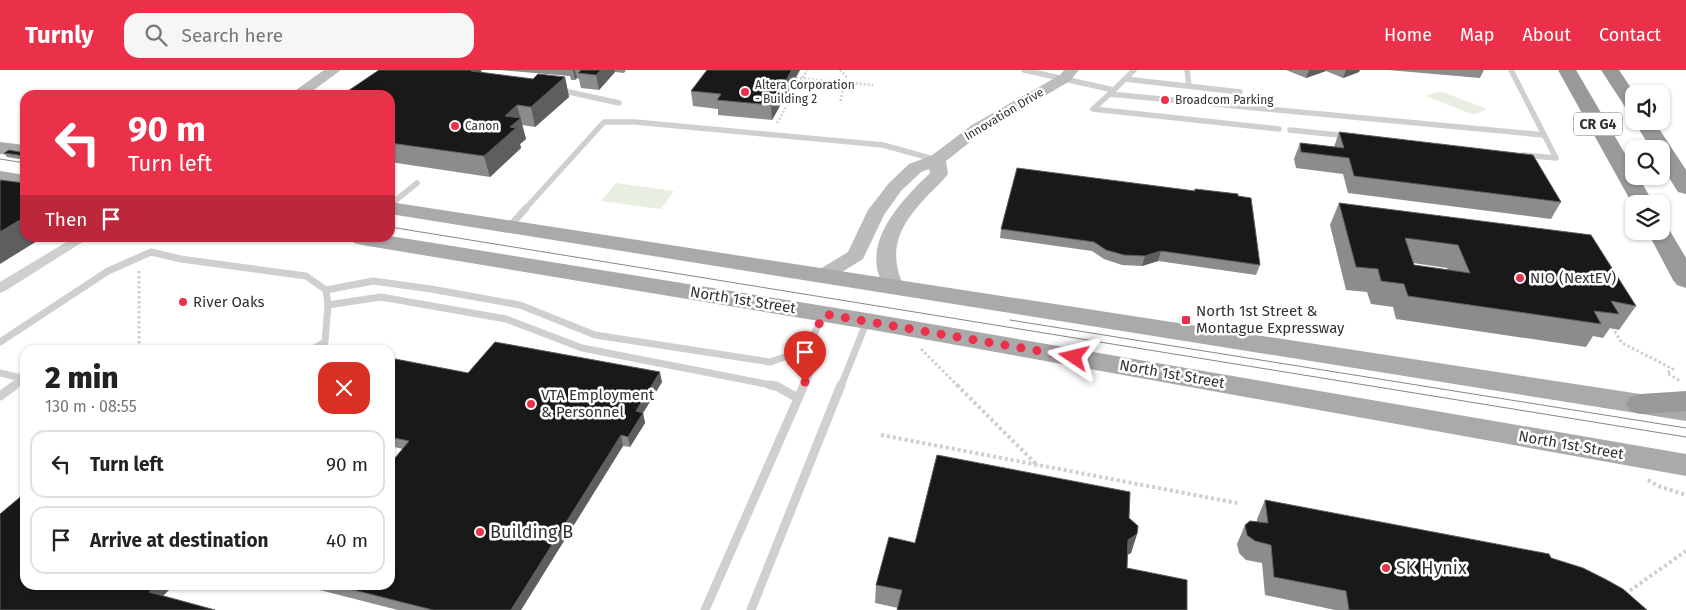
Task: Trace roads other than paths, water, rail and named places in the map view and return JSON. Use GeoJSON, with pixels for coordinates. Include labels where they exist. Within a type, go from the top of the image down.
{"type":"FeatureCollection","features":[{"type":"Feature","properties":{"kind":"highway","name":"CR G4"},"geometry":{"type":"LineString","coordinates":[[1567,70],[1638,195]]}},
{"type":"Feature","properties":{"kind":"highway","name":"CR G4"},"geometry":{"type":"LineString","coordinates":[[1610,70],[1625,92]]}},
{"type":"Feature","properties":{"kind":"highway","name":"CR G4"},"geometry":{"type":"LineString","coordinates":[[1650,130],[1686,187]]}},
{"type":"Feature","properties":{"kind":"highway"},"geometry":{"type":"LineString","coordinates":[[1663,240],[1686,280]]}},
{"type":"Feature","properties":{"kind":"highway"},"geometry":{"type":"LineString","coordinates":[[1641,404],[1685,392]]}},
{"type":"Feature","properties":{"kind":"main road"},"geometry":{"type":"LineString","coordinates":[[0,148],[20,150]]}},
{"type":"Feature","properties":{"kind":"main road"},"geometry":{"type":"LineString","coordinates":[[0,178],[20,180]]}},
{"type":"Feature","properties":{"kind":"main road"},"geometry":{"type":"LineString","coordinates":[[395,207],[822,276],[1686,411]]}},
{"type":"Feature","properties":{"kind":"main road","name":"North 1st Street"},"geometry":{"type":"LineString","coordinates":[[386,242],[867,320],[1433,422],[1686,465]]}},
{"type":"Feature","properties":{"kind":"street"},"geometry":{"type":"LineString","coordinates":[[304,90],[334,70]]}},
{"type":"Feature","properties":{"kind":"street"},"geometry":{"type":"LineString","coordinates":[[324,90],[351,70]]}},
{"type":"Feature","properties":{"kind":"street","name":"Innovation Drive"},"geometry":{"type":"LineString","coordinates":[[822,276],[856,255],[875,214],[895,187],[916,168],[937,160],[978,128],[1068,74]]}},
{"type":"Feature","properties":{"kind":"street"},"geometry":{"type":"LineString","coordinates":[[894,287],[885,258],[887,245],[907,208],[939,174],[937,160]]}},
{"type":"Feature","properties":{"kind":"street"},"geometry":{"type":"LineString","coordinates":[[0,288],[75,242]]}},
{"type":"Feature","properties":{"kind":"lane"},"geometry":{"type":"LineString","coordinates":[[1024,70],[1068,74]]}},
{"type":"Feature","properties":{"kind":"lane"},"geometry":{"type":"LineString","coordinates":[[1048,70],[1068,74],[1114,90]]}},
{"type":"Feature","properties":{"kind":"lane"},"geometry":{"type":"LineString","coordinates":[[1134,70],[1094,108],[1279,128]]}},
{"type":"Feature","properties":{"kind":"lane"},"geometry":{"type":"LineString","coordinates":[[1187,70],[1189,86]]}},
{"type":"Feature","properties":{"kind":"lane"},"geometry":{"type":"LineString","coordinates":[[1511,70],[1556,158],[1517,154]]}},
{"type":"Feature","properties":{"kind":"lane"},"geometry":{"type":"LineString","coordinates":[[1125,79],[1240,92]]}},
{"type":"Feature","properties":{"kind":"lane"},"geometry":{"type":"LineString","coordinates":[[553,89],[619,103]]}},
{"type":"Feature","properties":{"kind":"lane"},"geometry":{"type":"LineString","coordinates":[[1109,94],[1544,136]]}},
{"type":"Feature","properties":{"kind":"lane"},"geometry":{"type":"LineString","coordinates":[[510,226],[604,122],[635,122],[883,145],[937,160]]}},
{"type":"Feature","properties":{"kind":"lane"},"geometry":{"type":"LineString","coordinates":[[1290,130],[1359,137]]}},
{"type":"Feature","properties":{"kind":"lane"},"geometry":{"type":"LineString","coordinates":[[395,202],[417,184]]}},
{"type":"Feature","properties":{"kind":"lane"},"geometry":{"type":"LineString","coordinates":[[0,342],[108,271],[151,252],[181,259],[306,276],[326,290],[373,281],[520,305],[595,335],[770,362],[806,350],[824,314]]}},
{"type":"Feature","properties":{"kind":"lane"},"geometry":{"type":"LineString","coordinates":[[320,345],[325,342],[328,306],[326,290]]}},
{"type":"Feature","properties":{"kind":"lane"},"geometry":{"type":"LineString","coordinates":[[328,306],[359,299],[381,298],[506,319],[582,348],[776,386],[798,398]]}},
{"type":"Feature","properties":{"kind":"lane"},"geometry":{"type":"LineString","coordinates":[[751,610],[867,320]]}},
{"type":"Feature","properties":{"kind":"lane"},"geometry":{"type":"LineString","coordinates":[[705,610],[813,365],[806,350]]}},
{"type":"Feature","properties":{"kind":"lane"},"geometry":{"type":"LineString","coordinates":[[0,372],[20,378]]}},
{"type":"Feature","properties":{"kind":"lane"},"geometry":{"type":"LineString","coordinates":[[0,396],[20,381]]}},
{"type":"Feature","properties":{"kind":"tram line"},"geometry":{"type":"LineString","coordinates":[[0,159],[20,162]]}},
{"type":"Feature","properties":{"kind":"tram line"},"geometry":{"type":"LineString","coordinates":[[395,228],[1686,437]]}},
{"type":"Feature","properties":{"kind":"tram line"},"geometry":{"type":"LineString","coordinates":[[1010,320],[1686,428]]}},
{"type":"Feature","properties":{"kind":"place","name":"Altera Corporation - Building 2"},"geometry":{"type":"Point","coordinates":[745,92]}},
{"type":"Feature","properties":{"kind":"place","name":"Broadcom Parking"},"geometry":{"type":"Point","coordinates":[1165,100]}},
{"type":"Feature","properties":{"kind":"place","name":"Canon"},"geometry":{"type":"Point","coordinates":[455,126]}},
{"type":"Feature","properties":{"kind":"place","name":"NIO (NextEV)"},"geometry":{"type":"Point","coordinates":[1520,278]}},
{"type":"Feature","properties":{"kind":"place","name":"River Oaks"},"geometry":{"type":"Point","coordinates":[183,302]}},
{"type":"Feature","properties":{"kind":"place","name":"North 1st Street & Montague Expressway"},"geometry":{"type":"Point","coordinates":[1186,320]}},
{"type":"Feature","properties":{"kind":"place","name":"VTA Employment & Personnel"},"geometry":{"type":"Point","coordinates":[531,404]}},
{"type":"Feature","properties":{"kind":"place","name":"Building B"},"geometry":{"type":"Point","coordinates":[480,532]}},
{"type":"Feature","properties":{"kind":"place","name":"SK Hynix"},"geometry":{"type":"Point","coordinates":[1386,568]}}]}
